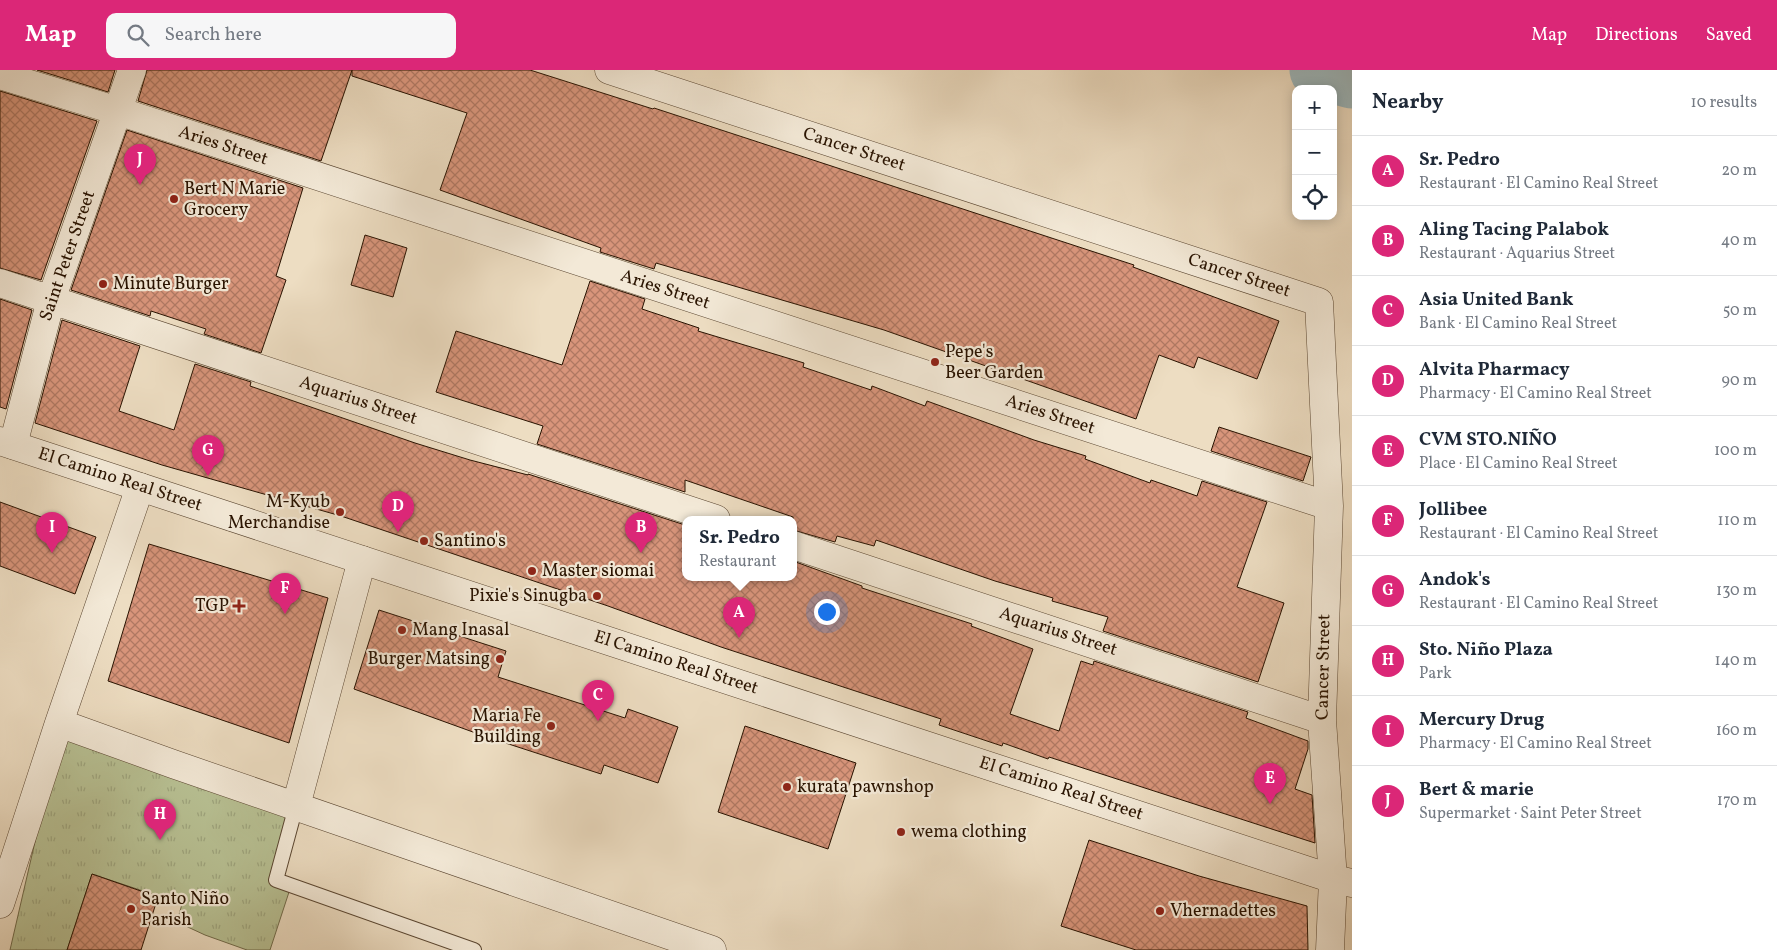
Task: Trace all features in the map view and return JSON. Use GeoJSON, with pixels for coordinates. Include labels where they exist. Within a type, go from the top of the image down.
{"type":"FeatureCollection","features":[{"type":"Feature","properties":{"kind":"street","name":"Saint Peter Street"},"geometry":{"type":"LineString","coordinates":[[6,443],[52,300],[132,70]]}},
{"type":"Feature","properties":{"kind":"street","name":"Cancer Street"},"geometry":{"type":"LineString","coordinates":[[609,70],[1319,302],[1329,506],[1322,720],[1343,881],[1330,950]]}},
{"type":"Feature","properties":{"kind":"street","name":"Aries Street"},"geometry":{"type":"LineString","coordinates":[[0,75],[118,111],[1329,506]]}},
{"type":"Feature","properties":{"kind":"street","name":"Aquarius Street"},"geometry":{"type":"LineString","coordinates":[[0,283],[707,516]]}},
{"type":"Feature","properties":{"kind":"street","name":"El Camino Real Street"},"geometry":{"type":"LineString","coordinates":[[6,443],[1343,881]]}},
{"type":"Feature","properties":{"kind":"street"},"geometry":{"type":"LineString","coordinates":[[0,904],[140,487]]}},
{"type":"Feature","properties":{"kind":"street","name":"Aquarius Street"},"geometry":{"type":"LineString","coordinates":[[797,546],[1322,720]]}},
{"type":"Feature","properties":{"kind":"street"},"geometry":{"type":"LineString","coordinates":[[296,806],[362,560]]}},
{"type":"Feature","properties":{"kind":"street"},"geometry":{"type":"LineString","coordinates":[[59,724],[712,950]]}},
{"type":"Feature","properties":{"kind":"lane"},"geometry":{"type":"LineString","coordinates":[[296,806],[276,880],[474,950]]}},
{"type":"Feature","properties":{"kind":"green space"},"geometry":{"type":"Polygon","coordinates":[[[62,725],[295,806],[271,882],[290,889],[270,950],[247,950],[205,935],[177,922],[182,904],[92,874],[67,950],[10,950],[62,725]]]}},
{"type":"Feature","properties":{"kind":"building"},"geometry":{"type":"Polygon","coordinates":[[[37,70],[115,70],[108,92],[37,70]]]}},
{"type":"Feature","properties":{"kind":"building"},"geometry":{"type":"Polygon","coordinates":[[[147,70],[352,70],[321,161],[138,101],[147,70]]]}},
{"type":"Feature","properties":{"kind":"building"},"geometry":{"type":"Polygon","coordinates":[[[352,70],[530,70],[654,108],[1134,265],[1133,267],[1279,321],[1257,379],[1198,357],[1194,368],[1159,355],[1136,419],[884,330],[656,263],[654,269],[600,252],[601,248],[440,190],[467,113],[352,76],[352,70]]]}},
{"type":"Feature","properties":{"kind":"building"},"geometry":{"type":"Polygon","coordinates":[[[0,91],[97,121],[41,280],[0,268],[0,91]]]}},
{"type":"Feature","properties":{"kind":"building"},"geometry":{"type":"Polygon","coordinates":[[[127,130],[303,188],[276,276],[286,280],[261,353],[204,334],[206,329],[151,311],[150,316],[71,290],[127,130]]]}},
{"type":"Feature","properties":{"kind":"building"},"geometry":{"type":"Polygon","coordinates":[[[365,235],[407,248],[393,297],[351,285],[365,235]]]}},
{"type":"Feature","properties":{"kind":"building"},"geometry":{"type":"Polygon","coordinates":[[[590,281],[645,299],[642,309],[699,328],[698,331],[804,363],[803,367],[871,390],[872,386],[925,406],[927,401],[1034,440],[1086,456],[1085,459],[1150,483],[1151,480],[1197,496],[1202,481],[1267,502],[1237,587],[1284,603],[1258,682],[1103,631],[1108,617],[1052,601],[1053,598],[995,581],[876,540],[874,546],[837,536],[835,542],[797,531],[797,516],[790,516],[685,480],[685,492],[537,444],[543,426],[436,392],[456,331],[562,365],[590,281]]]}},
{"type":"Feature","properties":{"kind":"building"},"geometry":{"type":"Polygon","coordinates":[[[0,299],[32,310],[6,409],[0,407],[0,299]]]}},
{"type":"Feature","properties":{"kind":"building"},"geometry":{"type":"Polygon","coordinates":[[[62,320],[140,346],[119,411],[174,430],[195,364],[251,382],[250,386],[415,443],[470,460],[528,474],[682,524],[682,581],[797,581],[797,562],[862,586],[862,588],[972,624],[971,626],[1033,649],[1010,714],[1059,731],[1081,661],[1093,665],[1094,661],[1248,712],[1246,718],[1308,741],[1308,749],[1295,789],[1312,795],[1315,843],[1049,757],[1048,759],[1003,743],[1002,746],[939,725],[941,719],[721,647],[608,606],[341,516],[162,465],[35,423],[62,320]]]}},
{"type":"Feature","properties":{"kind":"building"},"geometry":{"type":"Polygon","coordinates":[[[1219,427],[1311,457],[1303,481],[1211,451],[1219,427]]]}},
{"type":"Feature","properties":{"kind":"building"},"geometry":{"type":"Polygon","coordinates":[[[0,502],[96,537],[75,594],[0,566],[0,502]]]}},
{"type":"Feature","properties":{"kind":"building"},"geometry":{"type":"Polygon","coordinates":[[[149,544],[328,598],[289,743],[108,681],[149,544]]]}},
{"type":"Feature","properties":{"kind":"building"},"geometry":{"type":"Polygon","coordinates":[[[379,610],[506,651],[498,677],[625,718],[628,709],[678,727],[658,783],[604,765],[601,774],[484,736],[354,689],[379,610]]]}},
{"type":"Feature","properties":{"kind":"building","name":"kurata pawnshop"},"geometry":{"type":"Polygon","coordinates":[[[745,726],[856,763],[828,849],[718,812],[745,726]]]}},
{"type":"Feature","properties":{"kind":"building"},"geometry":{"type":"Polygon","coordinates":[[[1089,840],[1199,876],[1307,906],[1308,950],[1136,950],[1061,926],[1089,840]]]}},
{"type":"Feature","properties":{"kind":"building","name":"Santo Niño Parish"},"geometry":{"type":"Polygon","coordinates":[[[92,874],[158,897],[141,950],[67,950],[92,874]]]}},
{"type":"Feature","properties":{"kind":"waterway"},"geometry":{"type":"LineString","coordinates":[[1319,70],[1352,79]]}},
{"type":"Feature","properties":{"kind":"place","name":"Bert & marie"},"geometry":{"type":"Point","coordinates":[140,185]}},
{"type":"Feature","properties":{"kind":"place","name":"Bert N Marie Grocery"},"geometry":{"type":"Point","coordinates":[174,199]}},
{"type":"Feature","properties":{"kind":"place","name":"Minute Burger"},"geometry":{"type":"Point","coordinates":[103,284]}},
{"type":"Feature","properties":{"kind":"place","name":"Pepe's Beer Garden"},"geometry":{"type":"Point","coordinates":[935,362]}},
{"type":"Feature","properties":{"kind":"place","name":"Andok's"},"geometry":{"type":"Point","coordinates":[208,476]}},
{"type":"Feature","properties":{"kind":"place","name":"M-Kyub Merchandise"},"geometry":{"type":"Point","coordinates":[340,512]}},
{"type":"Feature","properties":{"kind":"place","name":"Alvita Pharmacy"},"geometry":{"type":"Point","coordinates":[398,532]}},
{"type":"Feature","properties":{"kind":"place","name":"Santino's"},"geometry":{"type":"Point","coordinates":[424,541]}},
{"type":"Feature","properties":{"kind":"place","name":"Mercury Drug"},"geometry":{"type":"Point","coordinates":[52,553]}},
{"type":"Feature","properties":{"kind":"place","name":"Aling Tacing Palabok"},"geometry":{"type":"Point","coordinates":[641,553]}},
{"type":"Feature","properties":{"kind":"place","name":"Master siomai"},"geometry":{"type":"Point","coordinates":[532,571]}},
{"type":"Feature","properties":{"kind":"place","name":"Pixie's Sinugba"},"geometry":{"type":"Point","coordinates":[597,596]}},
{"type":"Feature","properties":{"kind":"place","name":"TGP"},"geometry":{"type":"Point","coordinates":[239,606]}},
{"type":"Feature","properties":{"kind":"place","name":"Jollibee"},"geometry":{"type":"Point","coordinates":[285,614]}},
{"type":"Feature","properties":{"kind":"place","name":"Mang Inasal"},"geometry":{"type":"Point","coordinates":[402,630]}},
{"type":"Feature","properties":{"kind":"place","name":"Sr. Pedro"},"geometry":{"type":"Point","coordinates":[739,638]}},
{"type":"Feature","properties":{"kind":"place","name":"Burger Matsing"},"geometry":{"type":"Point","coordinates":[500,659]}},
{"type":"Feature","properties":{"kind":"place","name":"Asia United Bank"},"geometry":{"type":"Point","coordinates":[598,721]}},
{"type":"Feature","properties":{"kind":"place","name":"Maria Fe Building"},"geometry":{"type":"Point","coordinates":[551,726]}},
{"type":"Feature","properties":{"kind":"place","name":"kurata pawnshop"},"geometry":{"type":"Point","coordinates":[787,787]}},
{"type":"Feature","properties":{"kind":"place","name":"CVM STO.NIÑO"},"geometry":{"type":"Point","coordinates":[1270,804]}},
{"type":"Feature","properties":{"kind":"place","name":"wema clothing"},"geometry":{"type":"Point","coordinates":[901,832]}},
{"type":"Feature","properties":{"kind":"place","name":"Sto. Niño Plaza"},"geometry":{"type":"Point","coordinates":[160,840]}},
{"type":"Feature","properties":{"kind":"place","name":"Santo Niño Parish"},"geometry":{"type":"Point","coordinates":[131,909]}},
{"type":"Feature","properties":{"kind":"place","name":"Vhernadettes"},"geometry":{"type":"Point","coordinates":[1160,911]}}]}
